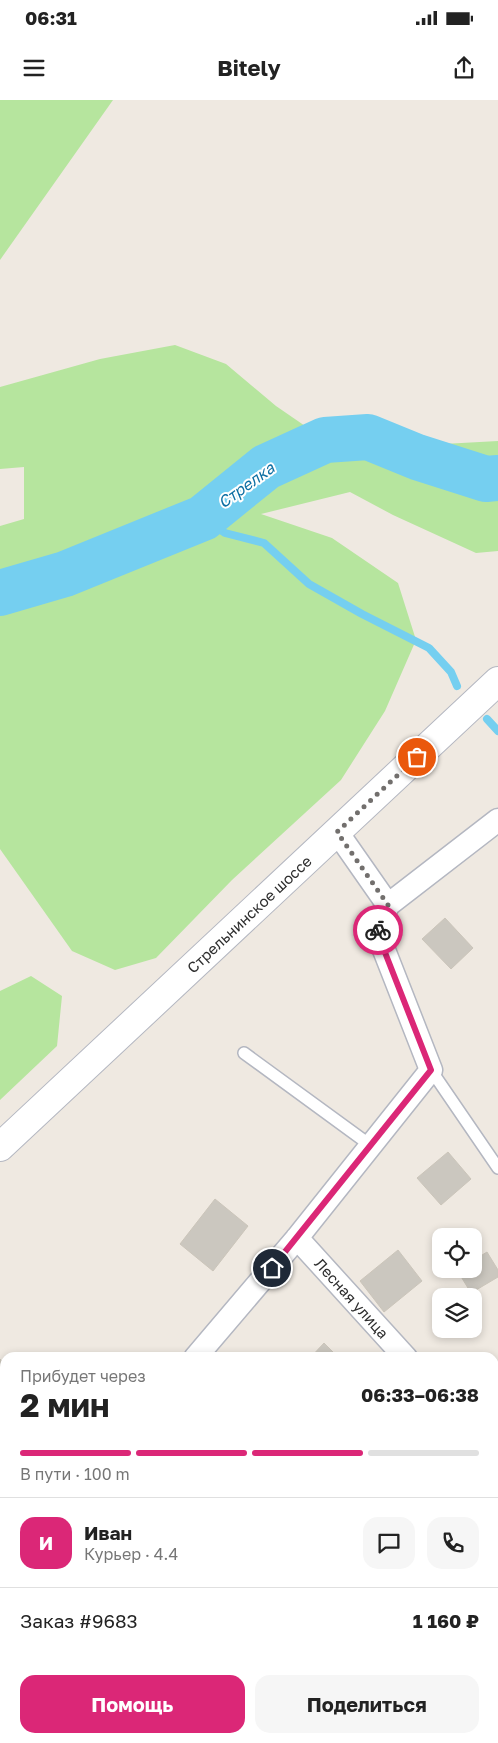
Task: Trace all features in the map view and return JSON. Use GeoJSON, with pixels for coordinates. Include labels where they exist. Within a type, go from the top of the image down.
{"type":"FeatureCollection","features":[{"type":"Feature","properties":{"kind":"main road","name":"Стрельнинское шоссе"},"geometry":{"type":"LineString","coordinates":[[0,1147],[498,681]]}},
{"type":"Feature","properties":{"kind":"street"},"geometry":{"type":"LineString","coordinates":[[200,1352],[297,1238],[431,1070],[377,932],[388,905],[498,820]]}},
{"type":"Feature","properties":{"kind":"street"},"geometry":{"type":"LineString","coordinates":[[337,832],[388,905]]}},
{"type":"Feature","properties":{"kind":"street","name":"Лесная улица"},"geometry":{"type":"LineString","coordinates":[[297,1238],[401,1352]]}},
{"type":"Feature","properties":{"kind":"lane"},"geometry":{"type":"LineString","coordinates":[[244,1053],[370,1145]]}},
{"type":"Feature","properties":{"kind":"lane"},"geometry":{"type":"LineString","coordinates":[[431,1070],[498,1168]]}},
{"type":"Feature","properties":{"kind":"green space"},"geometry":{"type":"Polygon","coordinates":[[[0,100],[113,100],[0,260],[0,100]]]}},
{"type":"Feature","properties":{"kind":"green space"},"geometry":{"type":"Polygon","coordinates":[[[175,345],[226,364],[276,406],[308,428],[443,444],[498,441],[498,551],[476,553],[393,515],[350,492],[261,514],[332,538],[398,583],[416,640],[385,711],[341,780],[232,880],[156,958],[115,970],[72,951],[0,849],[0,526],[24,519],[24,467],[0,469],[0,387],[100,359],[175,345]]]}},
{"type":"Feature","properties":{"kind":"green space"},"geometry":{"type":"Polygon","coordinates":[[[31,976],[62,996],[57,1046],[0,1100],[0,991],[31,976]]]}},
{"type":"Feature","properties":{"kind":"building"},"geometry":{"type":"Polygon","coordinates":[[[445,918],[473,948],[451,969],[422,939],[445,918]]]}},
{"type":"Feature","properties":{"kind":"building"},"geometry":{"type":"Polygon","coordinates":[[[448,1152],[471,1179],[441,1205],[417,1178],[448,1152]]]}},
{"type":"Feature","properties":{"kind":"building"},"geometry":{"type":"Polygon","coordinates":[[[215,1199],[248,1226],[213,1271],[180,1244],[215,1199]]]}},
{"type":"Feature","properties":{"kind":"building"},"geometry":{"type":"Polygon","coordinates":[[[398,1250],[422,1281],[384,1312],[360,1281],[398,1250]]]}},
{"type":"Feature","properties":{"kind":"building"},"geometry":{"type":"Polygon","coordinates":[[[487,1252],[498,1270],[498,1277],[479,1288],[468,1288],[462,1278],[482,1278],[482,1255],[487,1252]]]}},
{"type":"Feature","properties":{"kind":"building"},"geometry":{"type":"Polygon","coordinates":[[[324,1343],[333,1352],[316,1352],[324,1343]]]}},
{"type":"Feature","properties":{"kind":"waterway","name":"Стрелка"},"geometry":{"type":"LineString","coordinates":[[0,593],[65,574],[203,518],[266,467],[325,440],[368,437],[417,457],[486,479],[498,478]]}},
{"type":"Feature","properties":{"kind":"waterway"},"geometry":{"type":"LineString","coordinates":[[203,518],[225,533],[264,543],[309,584],[362,614],[429,648],[451,672],[457,686]]}},
{"type":"Feature","properties":{"kind":"waterway"},"geometry":{"type":"LineString","coordinates":[[487,719],[498,731]]}},
{"type":"Feature","properties":{"kind":"way so far"},"geometry":{"type":"LineString","coordinates":[[378,930],[388,905],[337,832],[417,757]]}},
{"type":"Feature","properties":{"kind":"route"},"geometry":{"type":"LineString","coordinates":[[272,1268],[431,1070],[377,932],[378,930]]}}]}
